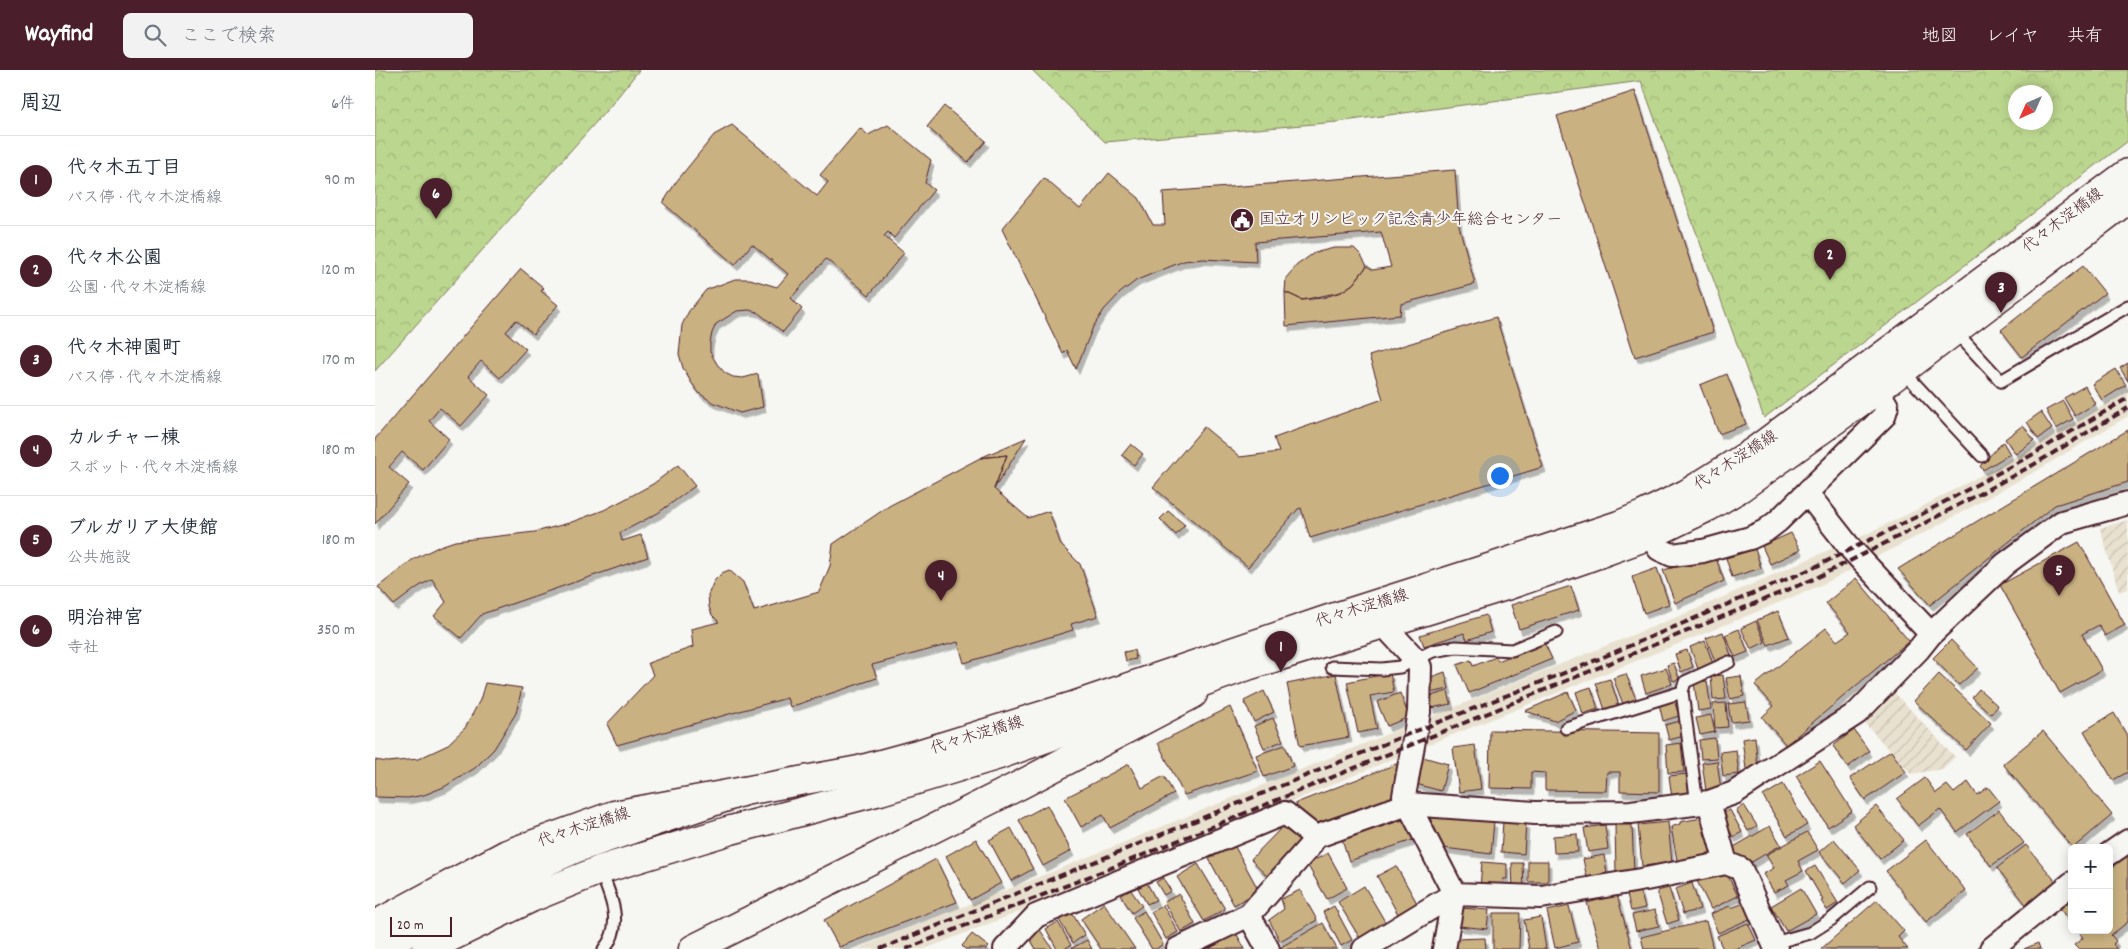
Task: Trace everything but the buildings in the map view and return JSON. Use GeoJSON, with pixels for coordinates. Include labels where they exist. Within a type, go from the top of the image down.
{"type":"FeatureCollection","features":[{"type":"Feature","properties":{"kind":"main road","name":"代々木淀橋線"},"geometry":{"type":"LineString","coordinates":[[693,949],[1030,780],[1253,664],[1506,586],[1650,536],[1708,507],[1740,488],[1871,379],[2128,173]]}},
{"type":"Feature","properties":{"kind":"main road","name":"代々木淀橋線"},"geometry":{"type":"LineString","coordinates":[[375,925],[507,854],[614,815],[859,770],[921,753],[1076,705],[1326,620],[1619,525],[1686,494],[1871,379],[1903,371],[2128,199]]}},
{"type":"Feature","properties":{"kind":"main road"},"geometry":{"type":"LineString","coordinates":[[426,949],[531,898],[600,870],[731,830],[880,791],[990,758],[1253,664]]}},
{"type":"Feature","properties":{"kind":"main road"},"geometry":{"type":"LineString","coordinates":[[375,949],[519,874],[577,848],[744,791]]}},
{"type":"Feature","properties":{"kind":"street"},"geometry":{"type":"LineString","coordinates":[[1650,536],[1659,549],[1672,555],[1735,543],[1765,531],[1807,493],[1884,416],[1887,406],[1871,379]]}},
{"type":"Feature","properties":{"kind":"street"},"geometry":{"type":"LineString","coordinates":[[1807,493],[1851,550],[1931,634]]}},
{"type":"Feature","properties":{"kind":"street"},"geometry":{"type":"LineString","coordinates":[[1178,949],[1249,915],[1309,848],[1315,837],[1408,804],[1535,813],[1631,812],[1703,803],[1742,788],[1857,713],[1931,634],[2005,564],[2062,522],[2128,503]]}},
{"type":"Feature","properties":{"kind":"street"},"geometry":{"type":"LineString","coordinates":[[1382,623],[1421,667],[1419,712],[1404,796],[1454,894],[1444,949]]}},
{"type":"Feature","properties":{"kind":"street"},"geometry":{"type":"LineString","coordinates":[[1703,803],[1726,863]]}},
{"type":"Feature","properties":{"kind":"street"},"geometry":{"type":"LineString","coordinates":[[1005,949],[1035,916],[1285,814],[1315,837]]}},
{"type":"Feature","properties":{"kind":"street"},"geometry":{"type":"LineString","coordinates":[[2113,851],[2128,840]]}},
{"type":"Feature","properties":{"kind":"street"},"geometry":{"type":"LineString","coordinates":[[1365,949],[1454,894],[1541,897],[1726,863],[1741,869],[1774,947]]}},
{"type":"Feature","properties":{"kind":"street"},"geometry":{"type":"LineString","coordinates":[[1991,949],[2068,886]]}},
{"type":"Feature","properties":{"kind":"street"},"geometry":{"type":"LineString","coordinates":[[1249,915],[1268,949]]}},
{"type":"Feature","properties":{"kind":"lane"},"geometry":{"type":"LineString","coordinates":[[1955,331],[2001,380],[2128,306]]}},
{"type":"Feature","properties":{"kind":"lane"},"geometry":{"type":"LineString","coordinates":[[1903,371],[1983,456]]}},
{"type":"Feature","properties":{"kind":"lane"},"geometry":{"type":"LineString","coordinates":[[1332,667],[1382,670],[1400,668],[1433,651],[1456,647],[1513,650],[1556,632]]}},
{"type":"Feature","properties":{"kind":"lane"},"geometry":{"type":"LineString","coordinates":[[1703,803],[1682,692],[1685,682],[1729,662]]}},
{"type":"Feature","properties":{"kind":"lane"},"geometry":{"type":"LineString","coordinates":[[1566,728],[1682,692]]}},
{"type":"Feature","properties":{"kind":"lane"},"geometry":{"type":"LineString","coordinates":[[600,870],[615,905],[614,927],[604,949]]}},
{"type":"Feature","properties":{"kind":"lane"},"geometry":{"type":"LineString","coordinates":[[1774,947],[1810,933],[1832,919],[1871,887]]}},
{"type":"Feature","properties":{"kind":"shaded area"},"geometry":{"type":"Polygon","coordinates":[[[2128,391],[2128,416],[2036,471],[1928,531],[1870,560],[1852,541],[1916,510],[2026,451],[2128,391]]]}},
{"type":"Feature","properties":{"kind":"shaded area"},"geometry":{"type":"Polygon","coordinates":[[[2128,520],[2128,589],[2119,592],[2100,528],[2128,520]]]}},
{"type":"Feature","properties":{"kind":"shaded area"},"geometry":{"type":"Polygon","coordinates":[[[1840,545],[1859,566],[1819,586],[1420,748],[1423,720],[1694,610],[1840,545]]]}},
{"type":"Feature","properties":{"kind":"shaded area"},"geometry":{"type":"Polygon","coordinates":[[[1893,691],[1955,757],[1943,769],[1911,774],[1862,720],[1893,691]]]}},
{"type":"Feature","properties":{"kind":"shaded area"},"geometry":{"type":"Polygon","coordinates":[[[1412,724],[1407,753],[1196,842],[925,949],[856,949],[1054,871],[1412,724]]]}},
{"type":"Feature","properties":{"kind":"green space"},"geometry":{"type":"Polygon","coordinates":[[[375,70],[639,70],[612,104],[375,371],[375,70]]]}},
{"type":"Feature","properties":{"kind":"green space"},"geometry":{"type":"Polygon","coordinates":[[[1032,70],[2128,70],[2128,141],[1764,418],[1641,81],[1337,122],[1105,142],[1032,70]]]}},
{"type":"Feature","properties":{"kind":"railway"},"geometry":{"type":"LineString","coordinates":[[880,949],[1416,731],[1582,666],[1811,569],[1920,515],[2030,456],[2128,398]]}},
{"type":"Feature","properties":{"kind":"railway"},"geometry":{"type":"LineString","coordinates":[[906,949],[1126,862],[1814,579],[1923,524],[2033,465],[2128,408]]}},
{"type":"Feature","properties":{"kind":"place","name":"明治神宮"},"geometry":{"type":"Point","coordinates":[436,219]}},
{"type":"Feature","properties":{"kind":"place","name":"国立オリンピック記念青少年総合センター"},"geometry":{"type":"Point","coordinates":[1242,220]}},
{"type":"Feature","properties":{"kind":"place","name":"代々木公園"},"geometry":{"type":"Point","coordinates":[1830,280]}},
{"type":"Feature","properties":{"kind":"place","name":"代々木神園町"},"geometry":{"type":"Point","coordinates":[2001,313]}},
{"type":"Feature","properties":{"kind":"place","name":"ブルガリア大使館"},"geometry":{"type":"Point","coordinates":[2059,596]}},
{"type":"Feature","properties":{"kind":"place","name":"カルチャー棟"},"geometry":{"type":"Point","coordinates":[941,601]}},
{"type":"Feature","properties":{"kind":"place","name":"代々木五丁目"},"geometry":{"type":"Point","coordinates":[1281,672]}}]}
